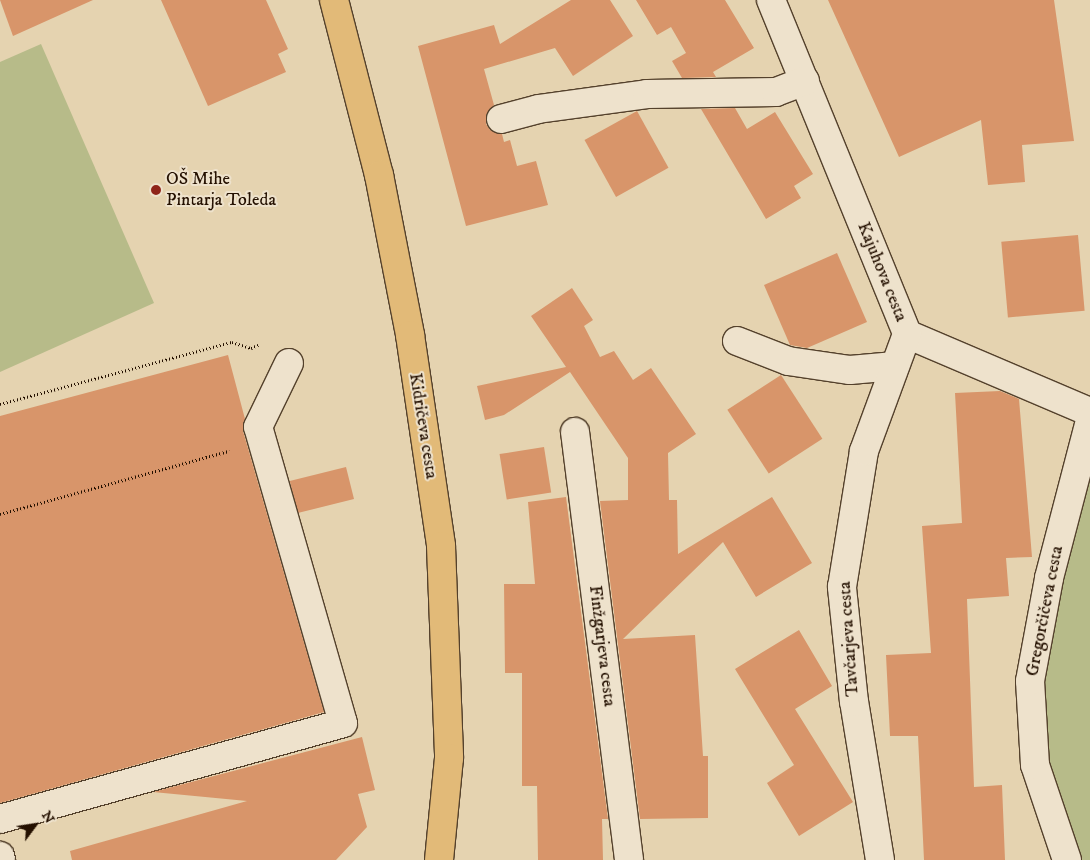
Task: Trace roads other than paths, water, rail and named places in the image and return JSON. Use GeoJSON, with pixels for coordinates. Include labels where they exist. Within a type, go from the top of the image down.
{"type":"FeatureCollection","features":[{"type":"Feature","properties":{"kind":"main road","name":"Kidričeva cesta"},"geometry":{"type":"LineString","coordinates":[[334,0],[379,174],[410,335],[441,546],[449,758],[439,860]]}},
{"type":"Feature","properties":{"kind":"street","name":"Kajuhova cesta"},"geometry":{"type":"LineString","coordinates":[[771,0],[908,334],[1090,412]]}},
{"type":"Feature","properties":{"kind":"street"},"geometry":{"type":"LineString","coordinates":[[501,119],[538,109],[647,94],[776,92],[805,81]]}},
{"type":"Feature","properties":{"kind":"street","name":"Tavčarjeva cesta"},"geometry":{"type":"LineString","coordinates":[[880,860],[854,702],[842,586],[864,451],[908,334]]}},
{"type":"Feature","properties":{"kind":"street"},"geometry":{"type":"LineString","coordinates":[[737,341],[788,361],[850,370],[895,366]]}},
{"type":"Feature","properties":{"kind":"street"},"geometry":{"type":"LineString","coordinates":[[0,819],[343,723],[258,428],[288,363]]}},
{"type":"Feature","properties":{"kind":"street","name":"Gregorčičeva cesta"},"geometry":{"type":"LineString","coordinates":[[1067,860],[1035,765],[1030,681],[1049,578],[1090,421]]}},
{"type":"Feature","properties":{"kind":"street","name":"Finžgarjeva cesta"},"geometry":{"type":"LineString","coordinates":[[575,432],[629,860]]}},
{"type":"Feature","properties":{"kind":"street"},"geometry":{"type":"LineString","coordinates":[[0,856],[1,860]]}},
{"type":"Feature","properties":{"kind":"place","name":"OŠ Mihe Pintarja Toleda"},"geometry":{"type":"Point","coordinates":[156,190]}}]}
